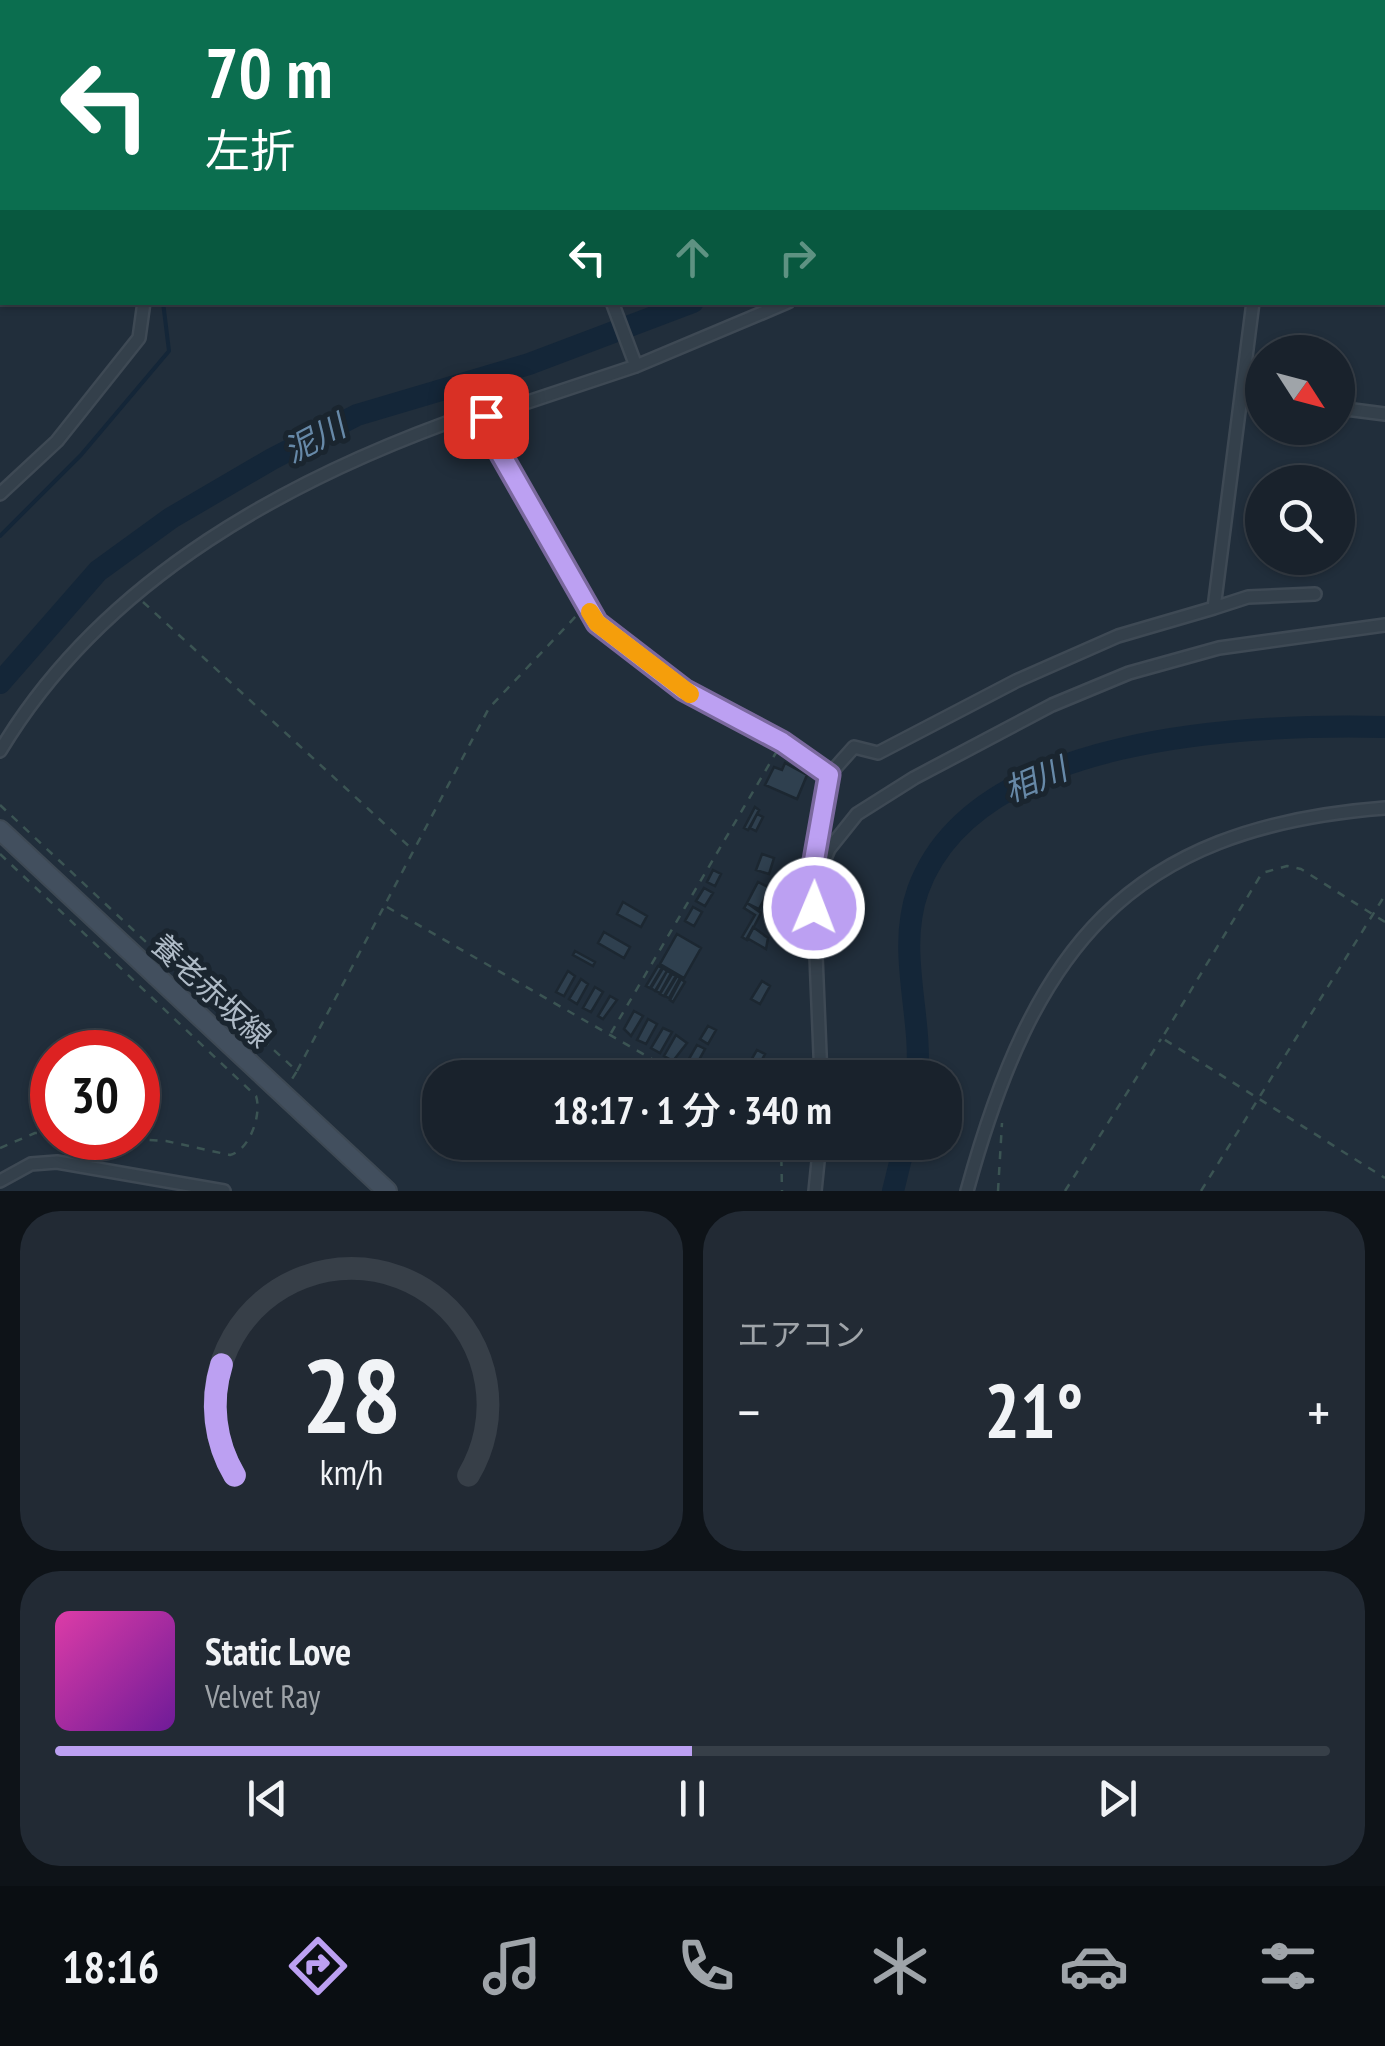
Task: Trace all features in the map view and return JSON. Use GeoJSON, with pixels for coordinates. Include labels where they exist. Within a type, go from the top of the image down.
{"type":"FeatureCollection","features":[{"type":"Feature","properties":{"kind":"main road","name":"養老赤坂線"},"geometry":{"type":"LineString","coordinates":[[0,830],[388,1191]]}},
{"type":"Feature","properties":{"kind":"street"},"geometry":{"type":"LineString","coordinates":[[0,494],[57,441],[140,338],[144,305]]}},
{"type":"Feature","properties":{"kind":"street"},"geometry":{"type":"LineString","coordinates":[[613,305],[635,361]]}},
{"type":"Feature","properties":{"kind":"street"},"geometry":{"type":"LineString","coordinates":[[0,751],[50,682],[134,596],[178,560],[328,469],[477,412],[486,416],[780,305]]}},
{"type":"Feature","properties":{"kind":"street"},"geometry":{"type":"LineString","coordinates":[[1214,608],[1253,305]]}},
{"type":"Feature","properties":{"kind":"street"},"geometry":{"type":"LineString","coordinates":[[1355,410],[1385,414]]}},
{"type":"Feature","properties":{"kind":"street"},"geometry":{"type":"LineString","coordinates":[[486,416],[486,428],[597,623],[684,690],[782,742],[829,775]]}},
{"type":"Feature","properties":{"kind":"street"},"geometry":{"type":"LineString","coordinates":[[818,876],[813,866],[829,775],[854,747],[878,753],[1016,681],[1118,636],[1248,598],[1315,594]]}},
{"type":"Feature","properties":{"kind":"street"},"geometry":{"type":"LineString","coordinates":[[820,1060],[814,908],[818,876],[829,849],[857,814],[914,778],[1052,705],[1188,654],[1385,625]]}},
{"type":"Feature","properties":{"kind":"street"},"geometry":{"type":"LineString","coordinates":[[967,1191],[994,1096],[1020,1032],[1056,973],[1099,919],[1149,879],[1208,844],[1266,824],[1385,808]]}},
{"type":"Feature","properties":{"kind":"street"},"geometry":{"type":"LineString","coordinates":[[815,1191],[818,1160]]}},
{"type":"Feature","properties":{"kind":"street"},"geometry":{"type":"LineString","coordinates":[[0,1181],[31,1164],[57,1162],[224,1191]]}},
{"type":"Feature","properties":{"kind":"path"},"geometry":{"type":"LineString","coordinates":[[134,596],[414,850]]}},
{"type":"Feature","properties":{"kind":"path"},"geometry":{"type":"LineString","coordinates":[[290,1081],[489,708],[587,606]]}},
{"type":"Feature","properties":{"kind":"path"},"geometry":{"type":"LineString","coordinates":[[610,1034],[782,742]]}},
{"type":"Feature","properties":{"kind":"path"},"geometry":{"type":"LineString","coordinates":[[0,805],[162,957],[222,1003],[297,1071]]}},
{"type":"Feature","properties":{"kind":"path"},"geometry":{"type":"LineString","coordinates":[[0,854],[256,1096],[260,1108],[239,1153],[230,1155],[160,1141]]}},
{"type":"Feature","properties":{"kind":"path"},"geometry":{"type":"LineString","coordinates":[[1066,1191],[1262,873],[1287,866],[1301,869],[1385,922]]}},
{"type":"Feature","properties":{"kind":"path"},"geometry":{"type":"LineString","coordinates":[[1201,1191],[1385,895]]}},
{"type":"Feature","properties":{"kind":"path"},"geometry":{"type":"LineString","coordinates":[[385,906],[654,1060]]}},
{"type":"Feature","properties":{"kind":"path"},"geometry":{"type":"LineString","coordinates":[[1162,1038],[1385,1178]]}},
{"type":"Feature","properties":{"kind":"path"},"geometry":{"type":"LineString","coordinates":[[994,1096],[1004,1099],[998,1191]]}},
{"type":"Feature","properties":{"kind":"path"},"geometry":{"type":"LineString","coordinates":[[260,1108],[269,1104]]}},
{"type":"Feature","properties":{"kind":"path"},"geometry":{"type":"LineString","coordinates":[[0,1148],[30,1135]]}},
{"type":"Feature","properties":{"kind":"path"},"geometry":{"type":"LineString","coordinates":[[781,1160],[782,1191]]}},
{"type":"Feature","properties":{"kind":"building"},"geometry":{"type":"Polygon","coordinates":[[[785,763],[807,775],[797,799],[765,785],[774,767],[782,770],[785,763]]]}},
{"type":"Feature","properties":{"kind":"building"},"geometry":{"type":"Polygon","coordinates":[[[755,807],[759,810],[748,830],[744,828],[755,807]]]}},
{"type":"Feature","properties":{"kind":"building"},"geometry":{"type":"Polygon","coordinates":[[[757,814],[763,817],[756,831],[750,828],[757,814]]]}},
{"type":"Feature","properties":{"kind":"building"},"geometry":{"type":"Polygon","coordinates":[[[762,854],[774,858],[769,874],[756,870],[762,854]]]}},
{"type":"Feature","properties":{"kind":"building"},"geometry":{"type":"Polygon","coordinates":[[[713,870],[721,874],[715,886],[707,882],[713,870]]]}},
{"type":"Feature","properties":{"kind":"building"},"geometry":{"type":"Polygon","coordinates":[[[758,882],[770,888],[759,909],[747,903],[758,882]]]}},
{"type":"Feature","properties":{"kind":"building"},"geometry":{"type":"Polygon","coordinates":[[[704,888],[713,893],[705,906],[696,901],[704,888]]]}},
{"type":"Feature","properties":{"kind":"building"},"geometry":{"type":"Polygon","coordinates":[[[623,902],[647,916],[641,927],[617,914],[623,902]]]}},
{"type":"Feature","properties":{"kind":"building"},"geometry":{"type":"Polygon","coordinates":[[[747,903],[761,913],[747,940],[742,937],[755,915],[744,908],[747,903]]]}},
{"type":"Feature","properties":{"kind":"building"},"geometry":{"type":"Polygon","coordinates":[[[693,907],[702,912],[694,926],[685,921],[693,907]]]}},
{"type":"Feature","properties":{"kind":"building"},"geometry":{"type":"Polygon","coordinates":[[[753,927],[768,938],[766,949],[747,938],[753,927]]]}},
{"type":"Feature","properties":{"kind":"building"},"geometry":{"type":"Polygon","coordinates":[[[604,932],[630,947],[624,958],[598,943],[604,932]]]}},
{"type":"Feature","properties":{"kind":"building"},"geometry":{"type":"Polygon","coordinates":[[[677,934],[701,948],[684,978],[660,964],[677,934]]]}},
{"type":"Feature","properties":{"kind":"building"},"geometry":{"type":"Polygon","coordinates":[[[575,951],[595,962],[593,966],[573,955],[575,951]]]}},
{"type":"Feature","properties":{"kind":"building"},"geometry":{"type":"Polygon","coordinates":[[[658,966],[662,968],[650,988],[646,986],[658,966]]]}},
{"type":"Feature","properties":{"kind":"building"},"geometry":{"type":"Polygon","coordinates":[[[663,968],[667,971],[655,991],[651,988],[663,968]]]}},
{"type":"Feature","properties":{"kind":"building"},"geometry":{"type":"Polygon","coordinates":[[[568,971],[575,976],[564,996],[556,992],[568,971]]]}},
{"type":"Feature","properties":{"kind":"building"},"geometry":{"type":"Polygon","coordinates":[[[667,971],[671,973],[660,993],[656,991],[667,971]]]}},
{"type":"Feature","properties":{"kind":"building"},"geometry":{"type":"Polygon","coordinates":[[[672,974],[676,976],[664,996],[660,994],[672,974]]]}},
{"type":"Feature","properties":{"kind":"building"},"geometry":{"type":"Polygon","coordinates":[[[677,976],[680,978],[669,998],[665,996],[677,976]]]}},
{"type":"Feature","properties":{"kind":"building"},"geometry":{"type":"Polygon","coordinates":[[[581,979],[588,984],[577,1004],[569,999],[581,979]]]}},
{"type":"Feature","properties":{"kind":"building"},"geometry":{"type":"Polygon","coordinates":[[[681,979],[685,982],[673,1002],[670,1000],[681,979]]]}},
{"type":"Feature","properties":{"kind":"building"},"geometry":{"type":"Polygon","coordinates":[[[762,981],[770,986],[760,1004],[751,999],[762,981]]]}},
{"type":"Feature","properties":{"kind":"building"},"geometry":{"type":"Polygon","coordinates":[[[595,987],[603,992],[591,1012],[583,1008],[595,987]]]}},
{"type":"Feature","properties":{"kind":"building"},"geometry":{"type":"Polygon","coordinates":[[[610,996],[617,1000],[603,1019],[598,1016],[610,996]]]}},
{"type":"Feature","properties":{"kind":"building"},"geometry":{"type":"Polygon","coordinates":[[[634,1011],[643,1016],[631,1036],[624,1029],[634,1011]]]}},
{"type":"Feature","properties":{"kind":"building"},"geometry":{"type":"Polygon","coordinates":[[[648,1019],[657,1024],[646,1044],[637,1040],[648,1019]]]}},
{"type":"Feature","properties":{"kind":"building"},"geometry":{"type":"Polygon","coordinates":[[[708,1026],[716,1030],[708,1044],[700,1039],[708,1026]]]}},
{"type":"Feature","properties":{"kind":"building"},"geometry":{"type":"Polygon","coordinates":[[[663,1028],[672,1032],[660,1053],[651,1048],[663,1028]]]}},
{"type":"Feature","properties":{"kind":"building"},"geometry":{"type":"Polygon","coordinates":[[[676,1035],[687,1043],[674,1060],[664,1056],[676,1035]]]}},
{"type":"Feature","properties":{"kind":"building"},"geometry":{"type":"Polygon","coordinates":[[[697,1045],[705,1049],[699,1060],[688,1060],[697,1045]]]}},
{"type":"Feature","properties":{"kind":"building"},"geometry":{"type":"Polygon","coordinates":[[[757,1050],[765,1054],[762,1060],[751,1060],[757,1050]]]}},
{"type":"Feature","properties":{"kind":"waterway"},"geometry":{"type":"LineString","coordinates":[[0,536],[81,455],[169,351],[163,305]]}},
{"type":"Feature","properties":{"kind":"waterway","name":"泥川"},"geometry":{"type":"LineString","coordinates":[[0,683],[98,571],[171,518],[272,459],[357,415],[529,364],[685,305]]}},
{"type":"Feature","properties":{"kind":"waterway","name":"相川"},"geometry":{"type":"LineString","coordinates":[[918,1060],[909,937],[918,890],[949,838],[995,798],[1054,769],[1121,749],[1191,736],[1261,729],[1385,727]]}},
{"type":"Feature","properties":{"kind":"waterway","name":"相川"},"geometry":{"type":"LineString","coordinates":[[893,1191],[901,1160]]}},
{"type":"Feature","properties":{"kind":"slow traffic"},"geometry":{"type":"LineString","coordinates":[[590,612],[597,623],[690,694]]}},
{"type":"Feature","properties":{"kind":"route"},"geometry":{"type":"LineString","coordinates":[[486,416],[486,428],[597,623],[684,690],[782,742],[829,775],[813,866],[818,876],[814,908]]}}]}
